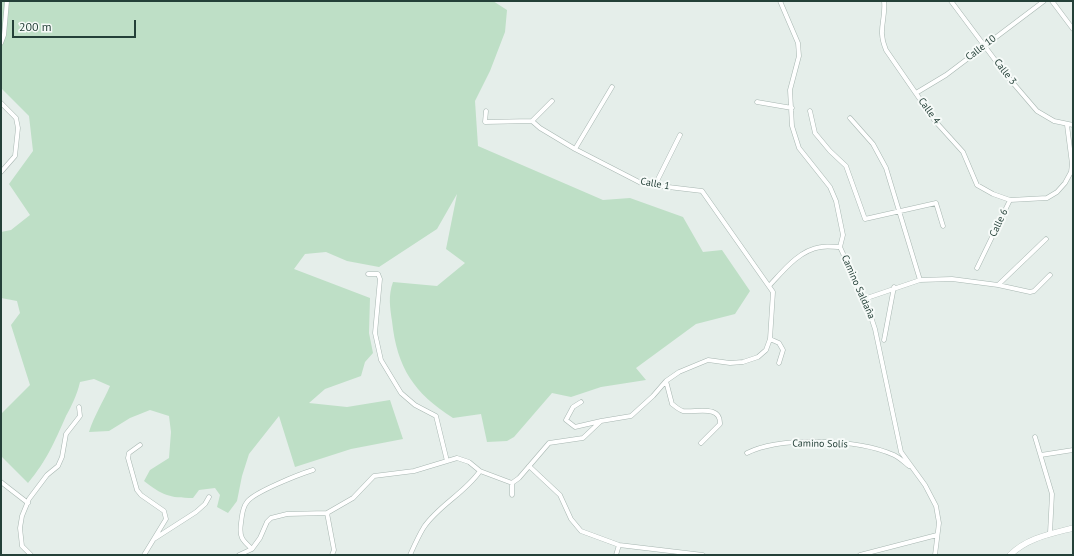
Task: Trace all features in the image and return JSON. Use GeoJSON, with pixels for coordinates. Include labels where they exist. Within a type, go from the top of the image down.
{"type":"FeatureCollection","features":[{"type":"Feature","properties":{"kind":"street"},"geometry":{"type":"LineString","coordinates":[[1,43],[4,35],[6,1]]}},
{"type":"Feature","properties":{"kind":"street","name":"Camino Saldaña"},"geometry":{"type":"LineString","coordinates":[[780,1],[793,30],[799,56],[790,90],[792,126],[800,148],[830,187],[836,201],[843,235],[840,247],[864,299],[875,329],[881,351],[901,452],[925,485],[936,506],[939,523],[934,555]]}},
{"type":"Feature","properties":{"kind":"street","name":"Calle 4"},"geometry":{"type":"LineString","coordinates":[[884,1],[885,11],[881,30],[882,40],[886,50],[935,121],[963,152],[977,185],[993,194],[1010,200]]}},
{"type":"Feature","properties":{"kind":"street","name":"Calle 3"},"geometry":{"type":"LineString","coordinates":[[951,1],[1007,76],[1037,111],[1054,121],[1067,125],[1073,125]]}},
{"type":"Feature","properties":{"kind":"street","name":"Calle 10"},"geometry":{"type":"LineString","coordinates":[[916,93],[946,75],[1044,1]]}},
{"type":"Feature","properties":{"kind":"street"},"geometry":{"type":"LineString","coordinates":[[1052,1],[1073,29]]}},
{"type":"Feature","properties":{"kind":"street"},"geometry":{"type":"LineString","coordinates":[[575,149],[612,87]]}},
{"type":"Feature","properties":{"kind":"street"},"geometry":{"type":"LineString","coordinates":[[486,111],[485,122],[532,121],[552,101]]}},
{"type":"Feature","properties":{"kind":"street"},"geometry":{"type":"LineString","coordinates":[[757,102],[792,108]]}},
{"type":"Feature","properties":{"kind":"street"},"geometry":{"type":"LineString","coordinates":[[1,103],[16,118],[18,128],[15,156],[1,172]]}},
{"type":"Feature","properties":{"kind":"street"},"geometry":{"type":"LineString","coordinates":[[810,111],[814,134],[846,166],[865,219],[936,203],[943,226]]}},
{"type":"Feature","properties":{"kind":"street"},"geometry":{"type":"LineString","coordinates":[[850,118],[873,144],[886,168],[920,280]]}},
{"type":"Feature","properties":{"kind":"street","name":"Calle 1"},"geometry":{"type":"LineString","coordinates":[[532,121],[540,128],[575,149],[643,184],[702,191],[769,286]]}},
{"type":"Feature","properties":{"kind":"street","name":"Calle 6"},"geometry":{"type":"LineString","coordinates":[[977,268],[1010,200],[1047,198],[1064,185],[1071,172],[1072,164],[1067,125]]}},
{"type":"Feature","properties":{"kind":"street"},"geometry":{"type":"LineString","coordinates":[[655,185],[680,135]]}},
{"type":"Feature","properties":{"kind":"street"},"geometry":{"type":"LineString","coordinates":[[998,284],[1046,239]]}},
{"type":"Feature","properties":{"kind":"street"},"geometry":{"type":"LineString","coordinates":[[581,402],[573,408],[566,420],[575,427],[631,416],[653,396],[666,381],[679,372],[708,360],[737,362],[758,357],[766,350],[770,339],[773,300],[772,292],[769,286],[786,267],[805,252],[821,247],[840,247]]}},
{"type":"Feature","properties":{"kind":"street"},"geometry":{"type":"LineString","coordinates":[[368,274],[378,274],[380,279],[375,333],[381,360],[401,393],[415,405],[436,416],[447,461]]}},
{"type":"Feature","properties":{"kind":"street"},"geometry":{"type":"LineString","coordinates":[[864,299],[894,287],[920,280],[952,279],[998,284],[1030,292],[1034,291],[1050,275]]}},
{"type":"Feature","properties":{"kind":"street"},"geometry":{"type":"LineString","coordinates":[[884,340],[894,287]]}},
{"type":"Feature","properties":{"kind":"street"},"geometry":{"type":"LineString","coordinates":[[770,339],[779,343],[783,350],[779,363]]}},
{"type":"Feature","properties":{"kind":"street"},"geometry":{"type":"LineString","coordinates":[[666,381],[672,404],[682,411],[710,411],[717,414],[720,418],[720,424],[701,442]]}},
{"type":"Feature","properties":{"kind":"street"},"geometry":{"type":"LineString","coordinates":[[31,555],[22,546],[20,528],[22,516],[28,503],[47,475],[58,466],[62,457],[66,434],[80,416],[79,407]]}},
{"type":"Feature","properties":{"kind":"street"},"geometry":{"type":"LineString","coordinates":[[512,483],[519,478],[549,443],[582,438],[601,421]]}},
{"type":"Feature","properties":{"kind":"street"},"geometry":{"type":"LineString","coordinates":[[1035,437],[1052,494],[1050,533]]}},
{"type":"Feature","properties":{"kind":"street","name":"Camino Solís"},"geometry":{"type":"LineString","coordinates":[[747,453],[759,447],[773,444],[839,443],[876,449],[896,456],[913,469]]}},
{"type":"Feature","properties":{"kind":"street"},"geometry":{"type":"LineString","coordinates":[[140,445],[129,453],[128,458],[137,490],[141,495],[164,511],[166,515],[166,519],[144,555]]}},
{"type":"Feature","properties":{"kind":"street"},"geometry":{"type":"LineString","coordinates":[[1041,455],[1073,450]]}},
{"type":"Feature","properties":{"kind":"street"},"geometry":{"type":"LineString","coordinates":[[239,555],[251,552],[260,538],[267,522],[271,518],[287,514],[327,513],[352,498],[374,476],[414,471],[457,458],[469,462],[480,471],[512,483]]}},
{"type":"Feature","properties":{"kind":"street"},"geometry":{"type":"LineString","coordinates":[[529,466],[560,495],[571,519],[581,531],[619,545],[703,555]]}},
{"type":"Feature","properties":{"kind":"street"},"geometry":{"type":"LineString","coordinates":[[251,552],[239,534],[242,512],[247,501],[264,491],[314,470]]}},
{"type":"Feature","properties":{"kind":"street"},"geometry":{"type":"LineString","coordinates":[[410,555],[424,527],[446,505],[472,483],[480,471]]}},
{"type":"Feature","properties":{"kind":"street"},"geometry":{"type":"LineString","coordinates":[[1,482],[28,503]]}},
{"type":"Feature","properties":{"kind":"street"},"geometry":{"type":"LineString","coordinates":[[512,483],[512,495]]}},
{"type":"Feature","properties":{"kind":"street"},"geometry":{"type":"LineString","coordinates":[[154,540],[196,512],[205,504],[209,497]]}},
{"type":"Feature","properties":{"kind":"street"},"geometry":{"type":"LineString","coordinates":[[327,513],[334,550],[332,555]]}},
{"type":"Feature","properties":{"kind":"street"},"geometry":{"type":"LineString","coordinates":[[1010,555],[1021,545],[1050,533],[1073,528]]}},
{"type":"Feature","properties":{"kind":"street"},"geometry":{"type":"LineString","coordinates":[[860,555],[937,535]]}},
{"type":"Feature","properties":{"kind":"street"},"geometry":{"type":"LineString","coordinates":[[616,555],[619,545]]}},
{"type":"Feature","properties":{"kind":"green space"},"geometry":{"type":"Polygon","coordinates":[[[1,1],[493,1],[507,10],[505,32],[490,71],[475,101],[478,146],[603,200],[630,198],[683,217],[703,252],[722,250],[750,291],[735,314],[696,324],[636,368],[646,380],[601,387],[571,397],[552,393],[514,437],[507,441],[487,442],[481,414],[453,418],[439,409],[418,389],[403,366],[394,338],[390,297],[393,282],[437,286],[465,263],[446,249],[457,194],[437,229],[379,267],[347,261],[326,252],[305,254],[294,269],[370,298],[369,333],[373,353],[365,362],[361,376],[325,389],[309,403],[347,407],[390,400],[403,439],[351,449],[295,467],[279,416],[249,454],[242,476],[237,501],[228,513],[217,507],[220,495],[215,488],[199,490],[193,498],[178,497],[161,493],[144,481],[150,470],[169,458],[171,432],[169,416],[150,410],[130,418],[109,431],[89,432],[110,386],[94,379],[80,382],[74,400],[50,451],[28,483],[1,456],[1,414],[30,385],[11,325],[20,313],[17,301],[1,298],[1,232],[11,230],[30,215],[9,184],[33,151],[29,116],[1,88],[1,1]]]}}]}
